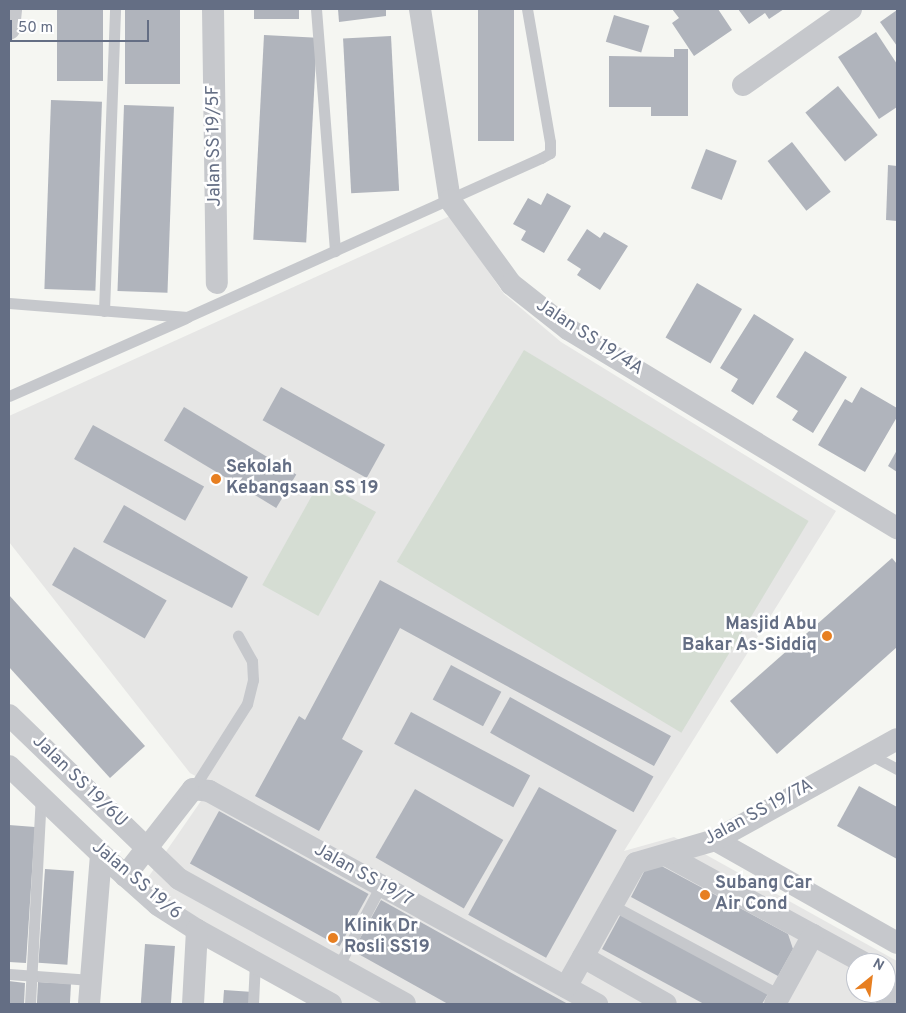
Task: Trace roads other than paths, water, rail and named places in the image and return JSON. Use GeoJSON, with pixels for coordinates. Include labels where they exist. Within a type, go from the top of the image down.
{"type":"FeatureCollection","features":[{"type":"Feature","properties":{"kind":"street"},"geometry":{"type":"LineString","coordinates":[[9,29],[11,9]]}},
{"type":"Feature","properties":{"kind":"street","name":"Jalan SS 19/5F"},"geometry":{"type":"LineString","coordinates":[[213,9],[217,283]]}},
{"type":"Feature","properties":{"kind":"street","name":"Jalan SS 19/4A"},"geometry":{"type":"LineString","coordinates":[[420,9],[450,200],[511,284],[568,329],[897,528]]}},
{"type":"Feature","properties":{"kind":"street"},"geometry":{"type":"LineString","coordinates":[[743,85],[851,9]]}},
{"type":"Feature","properties":{"kind":"street","name":"Jalan SS 19/6U"},"geometry":{"type":"LineString","coordinates":[[9,715],[148,848]]}},
{"type":"Feature","properties":{"kind":"street","name":"Jalan SS 19/7A"},"geometry":{"type":"LineString","coordinates":[[566,987],[636,863],[715,840],[897,739]]}},
{"type":"Feature","properties":{"kind":"street","name":"Jalan SS 19/6"},"geometry":{"type":"LineString","coordinates":[[9,766],[101,854],[158,905],[197,930],[255,962],[310,999],[331,1004]]}},
{"type":"Feature","properties":{"kind":"street"},"geometry":{"type":"LineString","coordinates":[[125,876],[193,789]]}},
{"type":"Feature","properties":{"kind":"street","name":"Jalan SS 19/7"},"geometry":{"type":"LineString","coordinates":[[193,789],[208,791],[597,1004]]}},
{"type":"Feature","properties":{"kind":"street"},"geometry":{"type":"LineString","coordinates":[[715,840],[897,943]]}},
{"type":"Feature","properties":{"kind":"street"},"geometry":{"type":"LineString","coordinates":[[148,848],[179,879],[405,1004]]}},
{"type":"Feature","properties":{"kind":"street"},"geometry":{"type":"LineString","coordinates":[[89,1004],[101,854]]}},
{"type":"Feature","properties":{"kind":"street"},"geometry":{"type":"LineString","coordinates":[[666,855],[846,953]]}},
{"type":"Feature","properties":{"kind":"street"},"geometry":{"type":"LineString","coordinates":[[193,1004],[197,930]]}},
{"type":"Feature","properties":{"kind":"street"},"geometry":{"type":"LineString","coordinates":[[777,1000],[813,935]]}},
{"type":"Feature","properties":{"kind":"street"},"geometry":{"type":"LineString","coordinates":[[583,958],[666,1004]]}},
{"type":"Feature","properties":{"kind":"street"},"geometry":{"type":"LineString","coordinates":[[887,1004],[897,983]]}},
{"type":"Feature","properties":{"kind":"lane"},"geometry":{"type":"LineString","coordinates":[[104,311],[115,9]]}},
{"type":"Feature","properties":{"kind":"lane"},"geometry":{"type":"LineString","coordinates":[[316,9],[335,251]]}},
{"type":"Feature","properties":{"kind":"lane"},"geometry":{"type":"LineString","coordinates":[[9,396],[450,200],[550,153],[527,9]]}},
{"type":"Feature","properties":{"kind":"lane"},"geometry":{"type":"LineString","coordinates":[[9,303],[187,317]]}},
{"type":"Feature","properties":{"kind":"lane"},"geometry":{"type":"LineString","coordinates":[[193,789],[247,704],[253,680],[252,661],[238,636]]}},
{"type":"Feature","properties":{"kind":"lane"},"geometry":{"type":"LineString","coordinates":[[869,754],[897,769]]}},
{"type":"Feature","properties":{"kind":"lane"},"geometry":{"type":"LineString","coordinates":[[30,1004],[41,797]]}},
{"type":"Feature","properties":{"kind":"lane"},"geometry":{"type":"LineString","coordinates":[[338,967],[381,885]]}},
{"type":"Feature","properties":{"kind":"lane"},"geometry":{"type":"LineString","coordinates":[[612,905],[777,1000]]}},
{"type":"Feature","properties":{"kind":"lane"},"geometry":{"type":"LineString","coordinates":[[253,1004],[255,962]]}},
{"type":"Feature","properties":{"kind":"lane"},"geometry":{"type":"LineString","coordinates":[[9,974],[91,980]]}},
{"type":"Feature","properties":{"kind":"place","name":"Sekolah Kebangsaan SS 19"},"geometry":{"type":"Point","coordinates":[216,479]}},
{"type":"Feature","properties":{"kind":"place","name":"Masjid Abu Bakar As-Siddiq"},"geometry":{"type":"Point","coordinates":[827,636]}},
{"type":"Feature","properties":{"kind":"place","name":"Subang Car Air Cond"},"geometry":{"type":"Point","coordinates":[705,895]}},
{"type":"Feature","properties":{"kind":"place","name":"Klinik Dr Rosli SS19"},"geometry":{"type":"Point","coordinates":[333,938]}}]}
